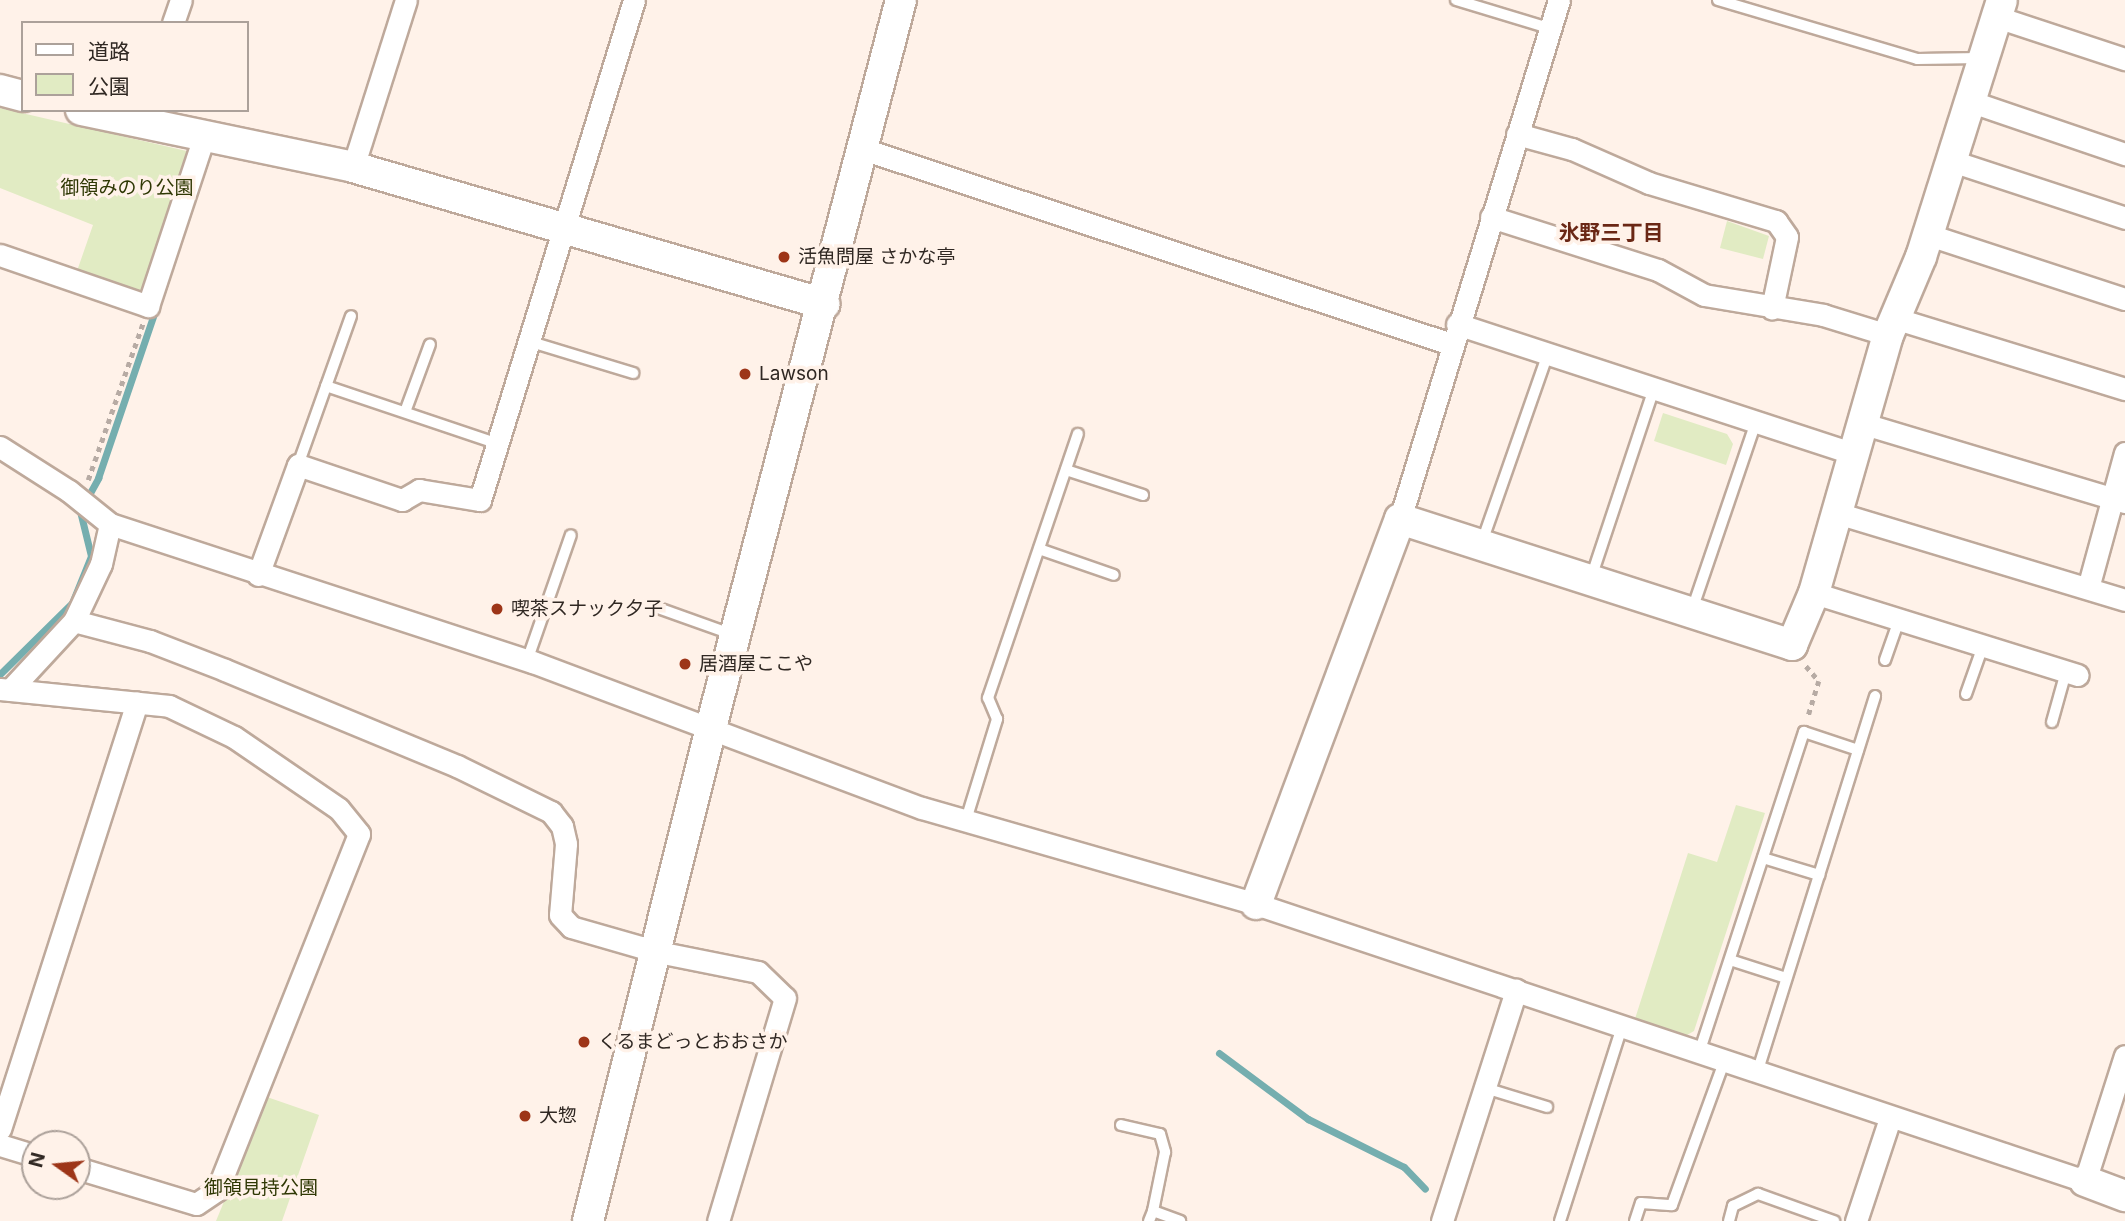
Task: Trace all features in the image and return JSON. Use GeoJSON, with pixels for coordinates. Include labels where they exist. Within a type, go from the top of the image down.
{"type":"FeatureCollection","features":[{"type":"Feature","properties":{"kind":"street"},"geometry":{"type":"LineString","coordinates":[[174,21],[181,0]]}},
{"type":"Feature","properties":{"kind":"street"},"geometry":{"type":"LineString","coordinates":[[353,167],[406,0]]}},
{"type":"Feature","properties":{"kind":"street"},"geometry":{"type":"LineString","coordinates":[[258,575],[298,464],[402,499],[419,490],[481,500],[568,226],[634,0]]}},
{"type":"Feature","properties":{"kind":"street"},"geometry":{"type":"LineString","coordinates":[[588,1221],[658,952],[711,728],[824,304],[901,0]]}},
{"type":"Feature","properties":{"kind":"street"},"geometry":{"type":"LineString","coordinates":[[1256,904],[1400,519],[1454,334],[1559,0]]}},
{"type":"Feature","properties":{"kind":"street"},"geometry":{"type":"LineString","coordinates":[[1400,519],[1792,645],[1814,593],[1851,453],[1891,326],[1952,161],[2000,8],[2125,59]]}},
{"type":"Feature","properties":{"kind":"street"},"geometry":{"type":"LineString","coordinates":[[0,90],[21,95]]}},
{"type":"Feature","properties":{"kind":"street"},"geometry":{"type":"LineString","coordinates":[[1972,102],[2125,154]]}},
{"type":"Feature","properties":{"kind":"street"},"geometry":{"type":"LineString","coordinates":[[96,112],[142,118],[204,137],[353,167],[568,226],[824,304]]}},
{"type":"Feature","properties":{"kind":"street"},"geometry":{"type":"LineString","coordinates":[[1517,134],[1572,149],[1714,205],[1776,221],[1787,237],[1772,308]]}},
{"type":"Feature","properties":{"kind":"street"},"geometry":{"type":"LineString","coordinates":[[0,255],[148,306],[204,137]]}},
{"type":"Feature","properties":{"kind":"street"},"geometry":{"type":"LineString","coordinates":[[863,149],[1454,334],[1548,354],[1851,453]]}},
{"type":"Feature","properties":{"kind":"street"},"geometry":{"type":"LineString","coordinates":[[1952,161],[2125,218]]}},
{"type":"Feature","properties":{"kind":"street"},"geometry":{"type":"LineString","coordinates":[[1490,217],[1658,270],[1704,295],[1891,326],[2125,389]]}},
{"type":"Feature","properties":{"kind":"street"},"geometry":{"type":"LineString","coordinates":[[1926,234],[2125,299]]}},
{"type":"Feature","properties":{"kind":"street"},"geometry":{"type":"LineString","coordinates":[[1861,423],[2119,500]]}},
{"type":"Feature","properties":{"kind":"street"},"geometry":{"type":"LineString","coordinates":[[0,447],[69,491],[110,524],[258,575],[527,661],[966,821],[1256,904],[2125,1196]]}},
{"type":"Feature","properties":{"kind":"street"},"geometry":{"type":"LineString","coordinates":[[2088,588],[2119,500],[2125,453]]}},
{"type":"Feature","properties":{"kind":"street"},"geometry":{"type":"LineString","coordinates":[[1837,513],[2125,600]]}},
{"type":"Feature","properties":{"kind":"street"},"geometry":{"type":"LineString","coordinates":[[5,690],[74,621],[102,564],[110,524]]}},
{"type":"Feature","properties":{"kind":"street"},"geometry":{"type":"LineString","coordinates":[[1814,593],[2072,673]]}},
{"type":"Feature","properties":{"kind":"street"},"geometry":{"type":"LineString","coordinates":[[74,621],[150,641],[225,670],[457,766],[551,812],[562,826],[566,844],[560,915],[571,927],[658,952],[758,972],[786,998],[718,1221]]}},
{"type":"Feature","properties":{"kind":"street"},"geometry":{"type":"LineString","coordinates":[[5,690],[169,706],[234,737],[339,809],[359,834],[217,1190],[196,1203],[91,1172]]}},
{"type":"Feature","properties":{"kind":"street"},"geometry":{"type":"LineString","coordinates":[[0,1129],[138,702]]}},
{"type":"Feature","properties":{"kind":"street"},"geometry":{"type":"LineString","coordinates":[[1443,1221],[1517,990]]}},
{"type":"Feature","properties":{"kind":"street"},"geometry":{"type":"LineString","coordinates":[[2085,1181],[2121,1084],[2125,1056]]}},
{"type":"Feature","properties":{"kind":"street"},"geometry":{"type":"LineString","coordinates":[[1856,1221],[1890,1118]]}},
{"type":"Feature","properties":{"kind":"street"},"geometry":{"type":"LineString","coordinates":[[0,1145],[21,1152]]}},
{"type":"Feature","properties":{"kind":"lane"},"geometry":{"type":"LineString","coordinates":[[1456,0],[1549,28]]}},
{"type":"Feature","properties":{"kind":"lane"},"geometry":{"type":"LineString","coordinates":[[1718,0],[1917,60],[1984,58]]}},
{"type":"Feature","properties":{"kind":"lane"},"geometry":{"type":"LineString","coordinates":[[298,464],[351,316]]}},
{"type":"Feature","properties":{"kind":"lane"},"geometry":{"type":"LineString","coordinates":[[531,342],[633,373]]}},
{"type":"Feature","properties":{"kind":"lane"},"geometry":{"type":"LineString","coordinates":[[405,412],[430,344]]}},
{"type":"Feature","properties":{"kind":"lane"},"geometry":{"type":"LineString","coordinates":[[1481,545],[1548,354]]}},
{"type":"Feature","properties":{"kind":"lane"},"geometry":{"type":"LineString","coordinates":[[326,386],[498,444]]}},
{"type":"Feature","properties":{"kind":"lane"},"geometry":{"type":"LineString","coordinates":[[1590,580],[1654,389]]}},
{"type":"Feature","properties":{"kind":"lane"},"geometry":{"type":"LineString","coordinates":[[1691,612],[1756,422]]}},
{"type":"Feature","properties":{"kind":"lane"},"geometry":{"type":"LineString","coordinates":[[966,821],[998,719],[988,698],[1079,433]]}},
{"type":"Feature","properties":{"kind":"lane"},"geometry":{"type":"LineString","coordinates":[[1066,470],[1143,495]]}},
{"type":"Feature","properties":{"kind":"lane"},"geometry":{"type":"LineString","coordinates":[[527,661],[571,535]]}},
{"type":"Feature","properties":{"kind":"lane"},"geometry":{"type":"LineString","coordinates":[[1039,549],[1114,575]]}},
{"type":"Feature","properties":{"kind":"lane"},"geometry":{"type":"LineString","coordinates":[[657,608],[735,636]]}},
{"type":"Feature","properties":{"kind":"lane"},"geometry":{"type":"LineString","coordinates":[[1885,660],[1899,620]]}},
{"type":"Feature","properties":{"kind":"lane"},"geometry":{"type":"LineString","coordinates":[[1966,694],[1983,646]]}},
{"type":"Feature","properties":{"kind":"lane"},"geometry":{"type":"LineString","coordinates":[[2052,722],[2072,673]]}},
{"type":"Feature","properties":{"kind":"lane"},"geometry":{"type":"LineString","coordinates":[[1756,1073],[1875,696]]}},
{"type":"Feature","properties":{"kind":"lane"},"geometry":{"type":"LineString","coordinates":[[1699,1053],[1804,732],[1858,750]]}},
{"type":"Feature","properties":{"kind":"lane"},"geometry":{"type":"LineString","coordinates":[[1763,858],[1819,875]]}},
{"type":"Feature","properties":{"kind":"lane"},"geometry":{"type":"LineString","coordinates":[[1730,960],[1786,978]]}},
{"type":"Feature","properties":{"kind":"lane"},"geometry":{"type":"LineString","coordinates":[[1560,1221],[1622,1027]]}},
{"type":"Feature","properties":{"kind":"lane"},"geometry":{"type":"LineString","coordinates":[[1635,1221],[1641,1203],[1672,1205],[1724,1062]]}},
{"type":"Feature","properties":{"kind":"lane"},"geometry":{"type":"LineString","coordinates":[[1485,1088],[1546,1107]]}},
{"type":"Feature","properties":{"kind":"lane"},"geometry":{"type":"LineString","coordinates":[[1121,1125],[1160,1134],[1165,1152],[1151,1216],[1180,1221]]}},
{"type":"Feature","properties":{"kind":"lane"},"geometry":{"type":"LineString","coordinates":[[1728,1221],[1733,1206],[1758,1194],[1834,1221]]}},
{"type":"Feature","properties":{"kind":"path"},"geometry":{"type":"LineString","coordinates":[[82,504],[148,306]]}},
{"type":"Feature","properties":{"kind":"path"},"geometry":{"type":"LineString","coordinates":[[1792,645],[1819,681],[1804,732]]}},
{"type":"Feature","properties":{"kind":"green space","name":"御領みのり公園"},"geometry":{"type":"Polygon","coordinates":[[[0,108],[191,152],[143,295],[77,271],[93,225],[0,188],[0,108]]]}},
{"type":"Feature","properties":{"kind":"green space"},"geometry":{"type":"Polygon","coordinates":[[[1727,221],[1769,236],[1763,259],[1720,248],[1727,221]]]}},
{"type":"Feature","properties":{"kind":"green space"},"geometry":{"type":"Polygon","coordinates":[[[1663,413],[1727,434],[1733,444],[1726,465],[1654,441],[1663,413]]]}},
{"type":"Feature","properties":{"kind":"green space"},"geometry":{"type":"Polygon","coordinates":[[[1736,805],[1765,813],[1694,1031],[1680,1039],[1634,1022],[1688,853],[1717,862],[1736,805]]]}},
{"type":"Feature","properties":{"kind":"green space","name":"御領見持公園"},"geometry":{"type":"Polygon","coordinates":[[[267,1097],[319,1115],[282,1221],[216,1221],[267,1097]]]}},
{"type":"Feature","properties":{"kind":"waterway"},"geometry":{"type":"LineString","coordinates":[[0,674],[72,603],[91,556],[80,511],[98,478],[157,305]]}},
{"type":"Feature","properties":{"kind":"waterway"},"geometry":{"type":"LineString","coordinates":[[1219,1053],[1308,1119],[1404,1167],[1425,1189]]}},
{"type":"Feature","properties":{"kind":"place","name":"活魚問屋 さかな亭"},"geometry":{"type":"Point","coordinates":[784,257]}},
{"type":"Feature","properties":{"kind":"place","name":"Lawson"},"geometry":{"type":"Point","coordinates":[745,374]}},
{"type":"Feature","properties":{"kind":"place","name":"喫茶スナック夕子"},"geometry":{"type":"Point","coordinates":[497,609]}},
{"type":"Feature","properties":{"kind":"place","name":"居酒屋ここや"},"geometry":{"type":"Point","coordinates":[685,664]}},
{"type":"Feature","properties":{"kind":"place","name":"くるまどっとおおさか"},"geometry":{"type":"Point","coordinates":[584,1042]}},
{"type":"Feature","properties":{"kind":"place","name":"大惣"},"geometry":{"type":"Point","coordinates":[525,1116]}},
{"type":"Feature","properties":{"kind":"district","name":"氷野三丁目"},"geometry":{"type":"Point","coordinates":[1611,233]}}]}
